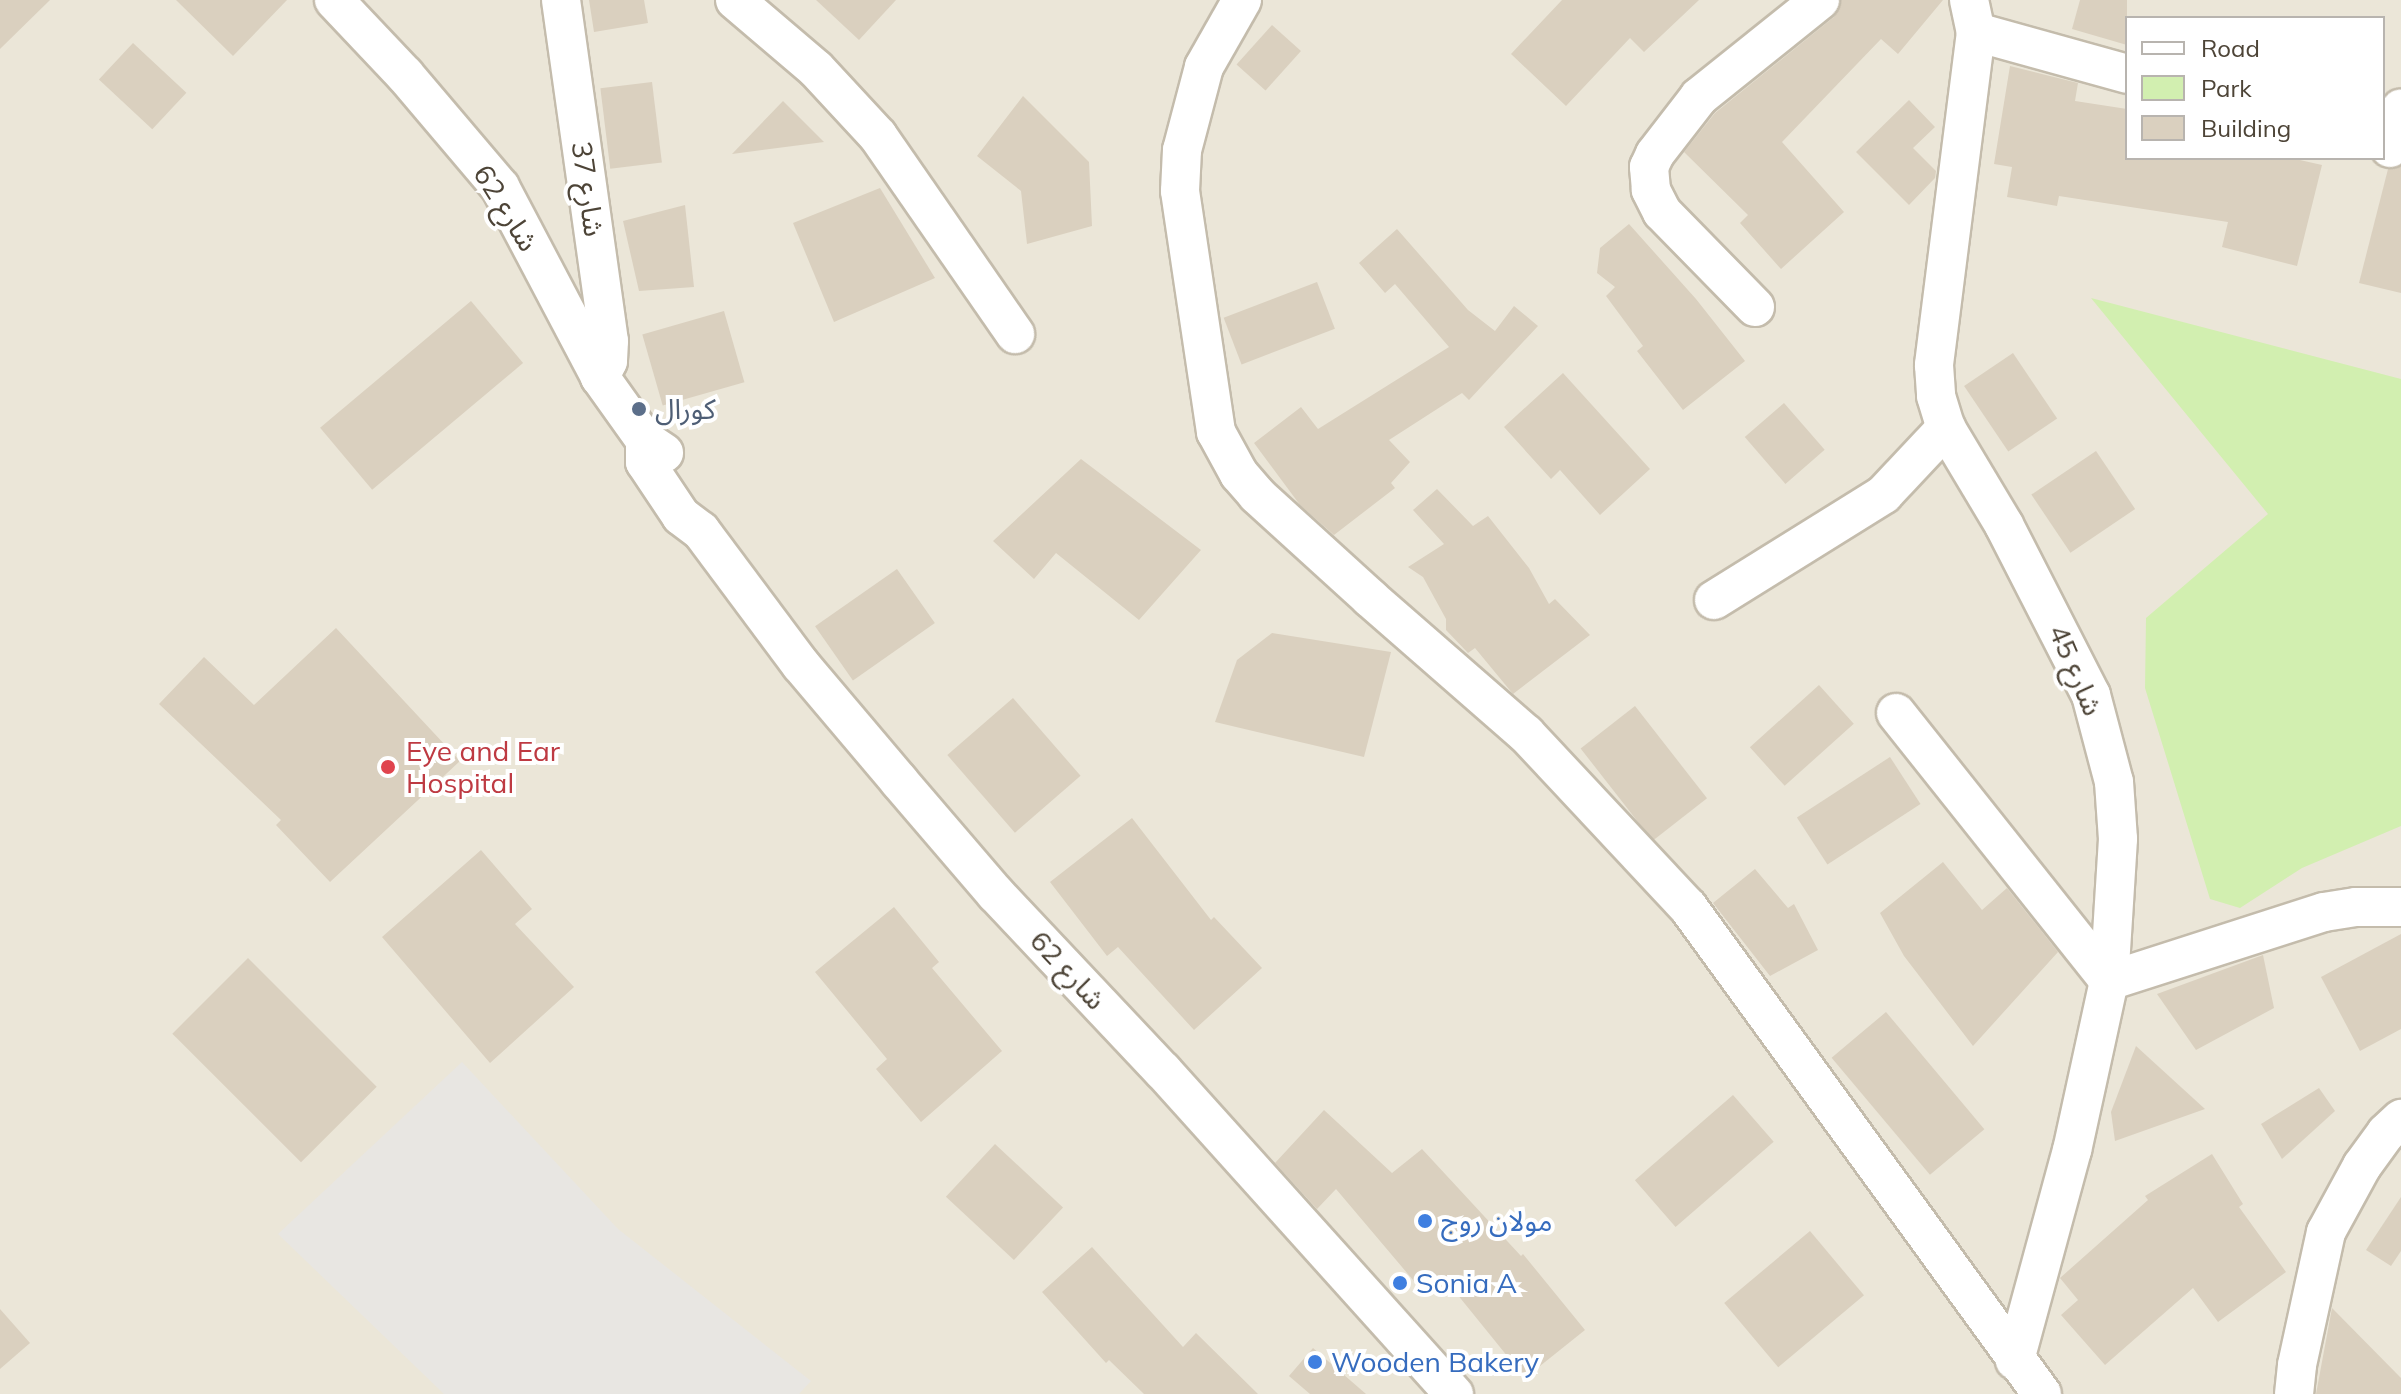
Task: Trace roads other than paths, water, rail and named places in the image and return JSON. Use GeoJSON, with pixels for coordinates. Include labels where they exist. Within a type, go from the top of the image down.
{"type":"FeatureCollection","features":[{"type":"Feature","properties":{"kind":"street","name":"شارع 62"},"geometry":{"type":"LineString","coordinates":[[334,0],[405,75],[500,187],[600,377],[645,440],[663,453],[696,507],[701,531],[801,665],[986,882],[1184,1094],[1454,1394]]}},
{"type":"Feature","properties":{"kind":"street","name":"شارع 37"},"geometry":{"type":"LineString","coordinates":[[561,0],[609,341],[608,361],[600,377]]}},
{"type":"Feature","properties":{"kind":"street"},"geometry":{"type":"LineString","coordinates":[[735,0],[816,69],[878,136],[1015,334]]}},
{"type":"Feature","properties":{"kind":"street"},"geometry":{"type":"LineString","coordinates":[[1242,0],[1204,67],[1182,150],[1180,191],[1216,432],[1239,474],[1257,495],[1370,598],[1526,734],[1688,907],[2042,1394]]}},
{"type":"Feature","properties":{"kind":"street"},"geometry":{"type":"LineString","coordinates":[[1755,307],[1662,212],[1651,190],[1649,167],[1655,154],[1699,97],[1820,0]]}},
{"type":"Feature","properties":{"kind":"street"},"geometry":{"type":"LineString","coordinates":[[1972,16],[2125,73]]}},
{"type":"Feature","properties":{"kind":"street","name":"شارع 45"},"geometry":{"type":"LineString","coordinates":[[1972,16],[1934,365],[1936,396],[1946,428],[2004,525],[2091,695],[2114,782],[2118,839],[2109,981],[2072,1150],[2015,1360]]}},
{"type":"Feature","properties":{"kind":"street"},"geometry":{"type":"LineString","coordinates":[[2391,148],[2401,108]]}},
{"type":"Feature","properties":{"kind":"street"},"geometry":{"type":"LineString","coordinates":[[1714,600],[1884,494],[1946,428]]}},
{"type":"Feature","properties":{"kind":"street"},"geometry":{"type":"LineString","coordinates":[[1896,713],[2109,981],[2324,912],[2356,907],[2401,907]]}},
{"type":"Feature","properties":{"kind":"street"},"geometry":{"type":"LineString","coordinates":[[2294,1394],[2297,1365],[2326,1232],[2362,1166],[2396,1135]]}},
{"type":"Feature","properties":{"kind":"place","name":"كورال"},"geometry":{"type":"Point","coordinates":[639,409]}},
{"type":"Feature","properties":{"kind":"place","name":"Eye and Ear Hospital"},"geometry":{"type":"Point","coordinates":[388,767]}},
{"type":"Feature","properties":{"kind":"place","name":"مولان روج"},"geometry":{"type":"Point","coordinates":[1425,1221]}},
{"type":"Feature","properties":{"kind":"place","name":"Sonia A"},"geometry":{"type":"Point","coordinates":[1400,1283]}},
{"type":"Feature","properties":{"kind":"place","name":"Wooden Bakery"},"geometry":{"type":"Point","coordinates":[1315,1362]}}]}
